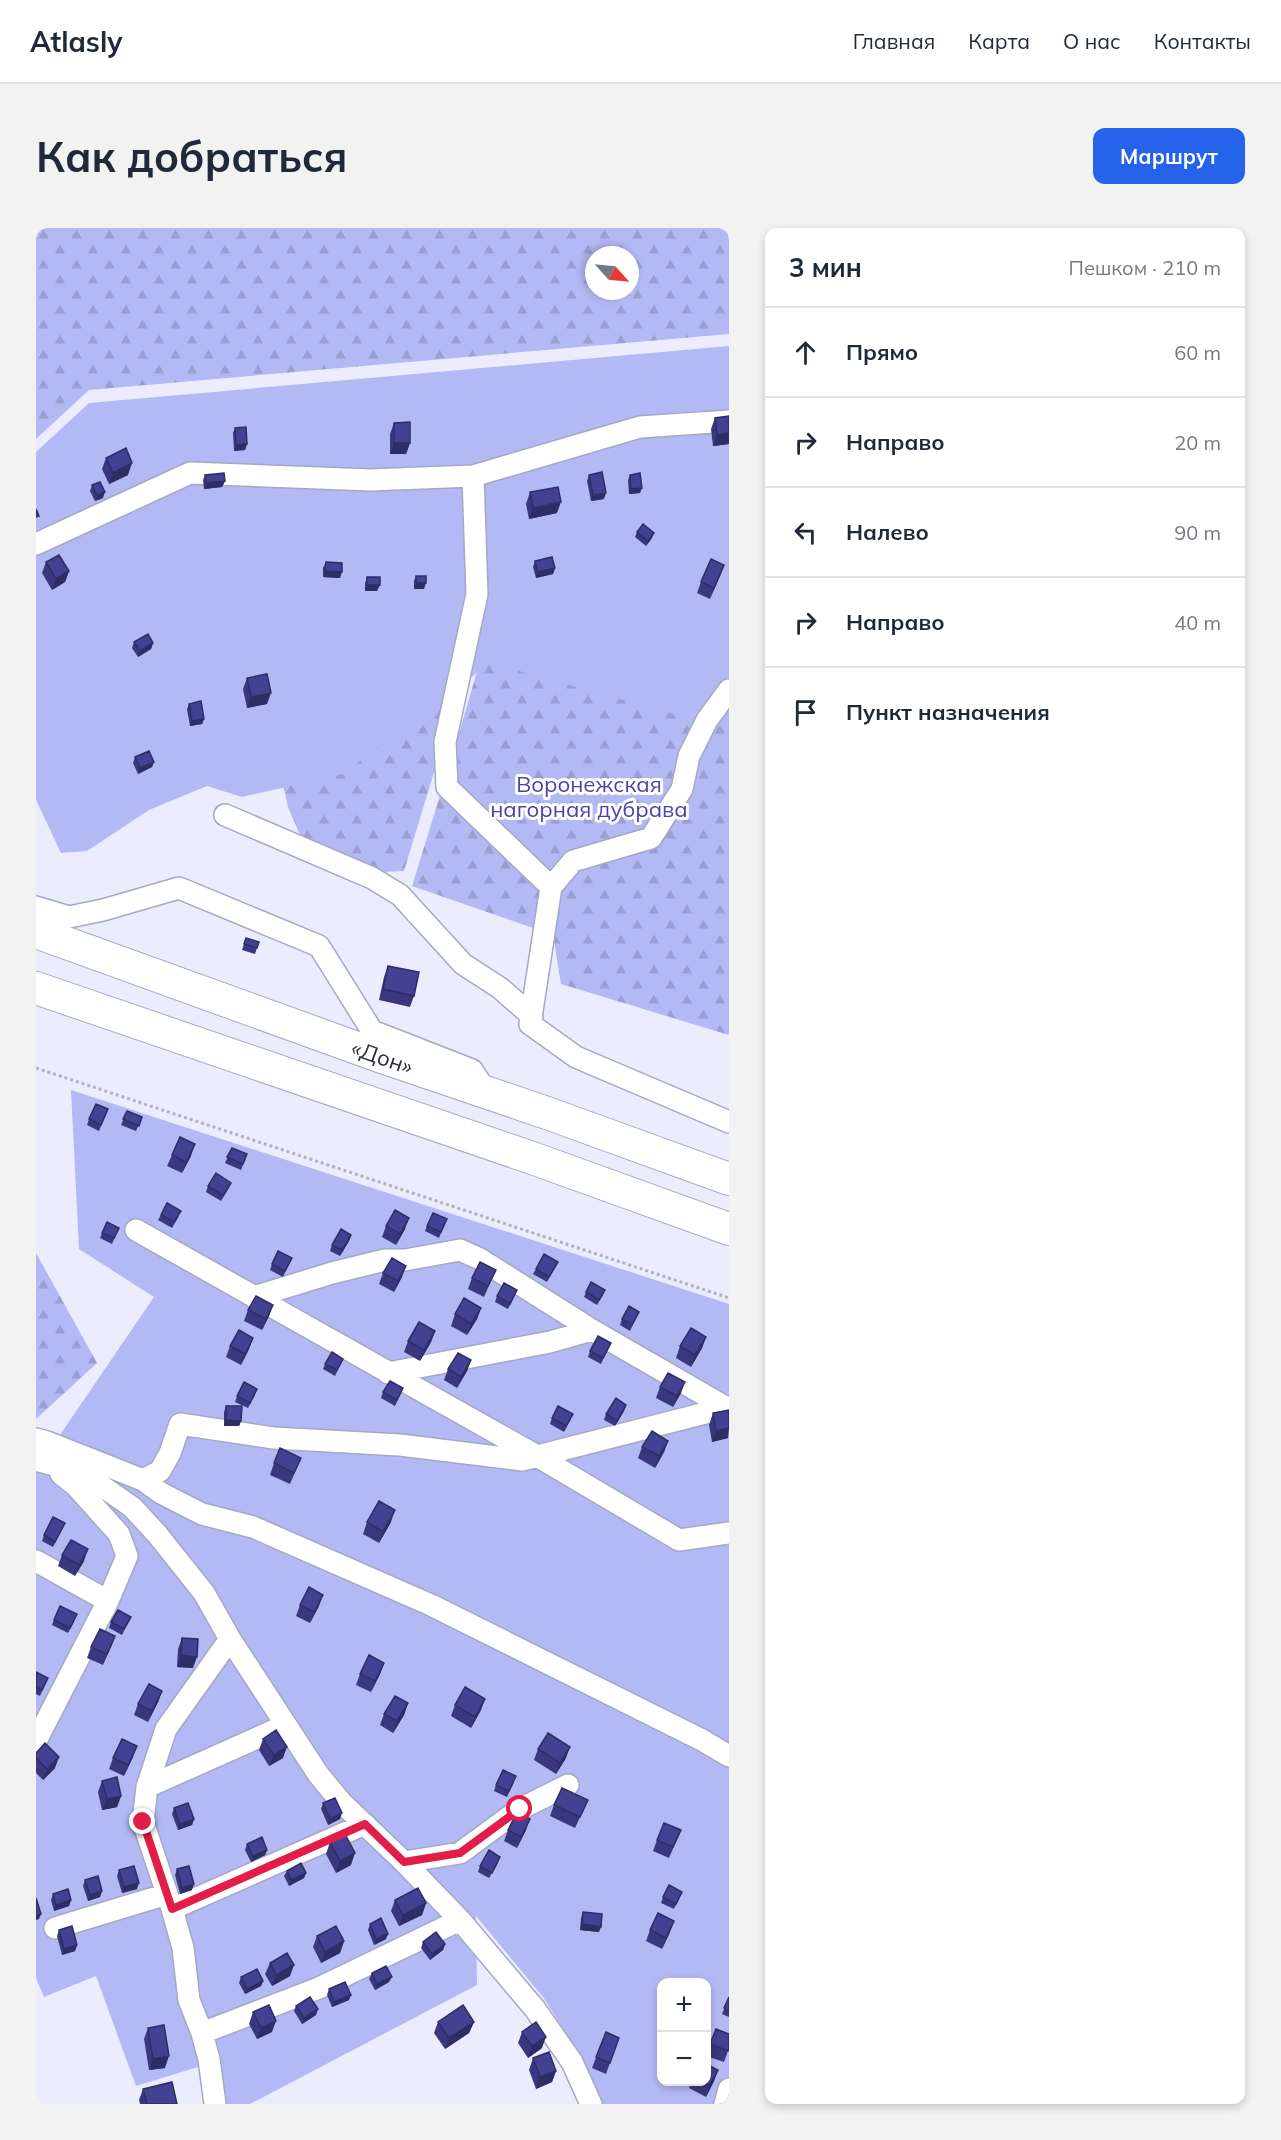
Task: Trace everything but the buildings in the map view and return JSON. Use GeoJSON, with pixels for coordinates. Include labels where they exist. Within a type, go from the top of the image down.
{"type":"FeatureCollection","features":[{"type":"Feature","properties":{"kind":"highway","name":"«Дон»"},"geometry":{"type":"LineString","coordinates":[[36,932],[729,1179]]}},
{"type":"Feature","properties":{"kind":"highway"},"geometry":{"type":"LineString","coordinates":[[36,988],[535,1159],[729,1229]]}},
{"type":"Feature","properties":{"kind":"street"},"geometry":{"type":"LineString","coordinates":[[36,544],[190,473],[370,480],[473,476],[640,427],[729,421]]}},
{"type":"Feature","properties":{"kind":"street"},"geometry":{"type":"LineString","coordinates":[[473,476],[477,594],[445,742],[447,788],[551,887]]}},
{"type":"Feature","properties":{"kind":"street"},"geometry":{"type":"LineString","coordinates":[[729,690],[707,720],[689,756],[682,789],[651,838],[573,861],[551,887],[530,1024],[576,1057],[729,1122]]}},
{"type":"Feature","properties":{"kind":"street"},"geometry":{"type":"LineString","coordinates":[[225,815],[372,878],[400,895],[463,964],[500,988],[532,1016]]}},
{"type":"Feature","properties":{"kind":"street"},"geometry":{"type":"LineString","coordinates":[[36,907],[69,917],[103,910],[179,888],[319,946],[372,1031],[472,1070],[487,1094]]}},
{"type":"Feature","properties":{"kind":"street"},"geometry":{"type":"LineString","coordinates":[[136,1230],[537,1456],[679,1540],[729,1533]]}},
{"type":"Feature","properties":{"kind":"street"},"geometry":{"type":"LineString","coordinates":[[254,1297],[332,1273],[385,1260],[405,1260],[460,1250],[480,1259],[592,1330],[728,1408]]}},
{"type":"Feature","properties":{"kind":"street"},"geometry":{"type":"LineString","coordinates":[[388,1372],[550,1342],[592,1330]]}},
{"type":"Feature","properties":{"kind":"street"},"geometry":{"type":"LineString","coordinates":[[142,1480],[160,1471],[170,1453],[180,1424],[274,1438],[400,1445],[522,1460],[728,1408]]}},
{"type":"Feature","properties":{"kind":"street"},"geometry":{"type":"LineString","coordinates":[[36,1439],[142,1480],[202,1514],[253,1527],[430,1605],[702,1740],[729,1756]]}},
{"type":"Feature","properties":{"kind":"street"},"geometry":{"type":"LineString","coordinates":[[36,1741],[108,1601],[127,1556],[119,1534],[76,1486],[40,1461]]}},
{"type":"Feature","properties":{"kind":"street"},"geometry":{"type":"LineString","coordinates":[[40,1461],[65,1468],[99,1484],[132,1507],[157,1534],[204,1593],[230,1639],[318,1773],[341,1802],[460,1920],[535,2009],[572,2062],[591,2104]]}},
{"type":"Feature","properties":{"kind":"street"},"geometry":{"type":"LineString","coordinates":[[36,1561],[108,1601]]}},
{"type":"Feature","properties":{"kind":"street"},"geometry":{"type":"LineString","coordinates":[[215,2104],[209,2059],[189,2000],[183,1948],[170,1901],[143,1822],[147,1787],[166,1729],[230,1639]]}},
{"type":"Feature","properties":{"kind":"street"},"geometry":{"type":"LineString","coordinates":[[147,1787],[286,1725]]}},
{"type":"Feature","properties":{"kind":"street"},"geometry":{"type":"LineString","coordinates":[[404,1862],[460,1853],[520,1809],[568,1785]]}},
{"type":"Feature","properties":{"kind":"street"},"geometry":{"type":"LineString","coordinates":[[55,1928],[170,1901],[365,1824]]}},
{"type":"Feature","properties":{"kind":"street"},"geometry":{"type":"LineString","coordinates":[[202,2033],[319,1988],[460,1920]]}},
{"type":"Feature","properties":{"kind":"street"},"geometry":{"type":"LineString","coordinates":[[725,2104],[729,2089]]}},
{"type":"Feature","properties":{"kind":"path"},"geometry":{"type":"LineString","coordinates":[[36,1068],[729,1298]]}},
{"type":"Feature","properties":{"kind":"green space"},"geometry":{"type":"Polygon","coordinates":[[[36,228],[729,228],[729,334],[89,390],[36,439],[36,228]]]}},
{"type":"Feature","properties":{"kind":"green space"},"geometry":{"type":"Polygon","coordinates":[[[729,346],[729,729],[490,663],[343,774],[242,797],[207,786],[149,810],[87,851],[61,853],[36,800],[36,452],[89,403],[729,346]]]}},
{"type":"Feature","properties":{"kind":"green space"},"geometry":{"type":"Polygon","coordinates":[[[481,618],[404,871],[381,872],[303,842],[288,807],[274,746],[481,618]]]}},
{"type":"Feature","properties":{"kind":"green space","name":"Воронежская нагорная дубрава"},"geometry":{"type":"Polygon","coordinates":[[[491,623],[729,685],[729,1035],[561,984],[553,935],[412,886],[491,623]]]}},
{"type":"Feature","properties":{"kind":"green space"},"geometry":{"type":"Polygon","coordinates":[[[71,1090],[729,1304],[729,2104],[602,2104],[576,2049],[543,1997],[476,1916],[477,1985],[250,2104],[219,2104],[201,2066],[136,2086],[96,1976],[44,1997],[36,1978],[36,1452],[51,1448],[154,1297],[79,1249],[71,1090]]]}},
{"type":"Feature","properties":{"kind":"green space"},"geometry":{"type":"Polygon","coordinates":[[[36,1253],[97,1363],[36,1419],[36,1253]]]}},
{"type":"Feature","properties":{"kind":"route"},"geometry":{"type":"LineString","coordinates":[[143,1822],[172,1909],[365,1824],[404,1862],[460,1853],[520,1809]]}}]}
